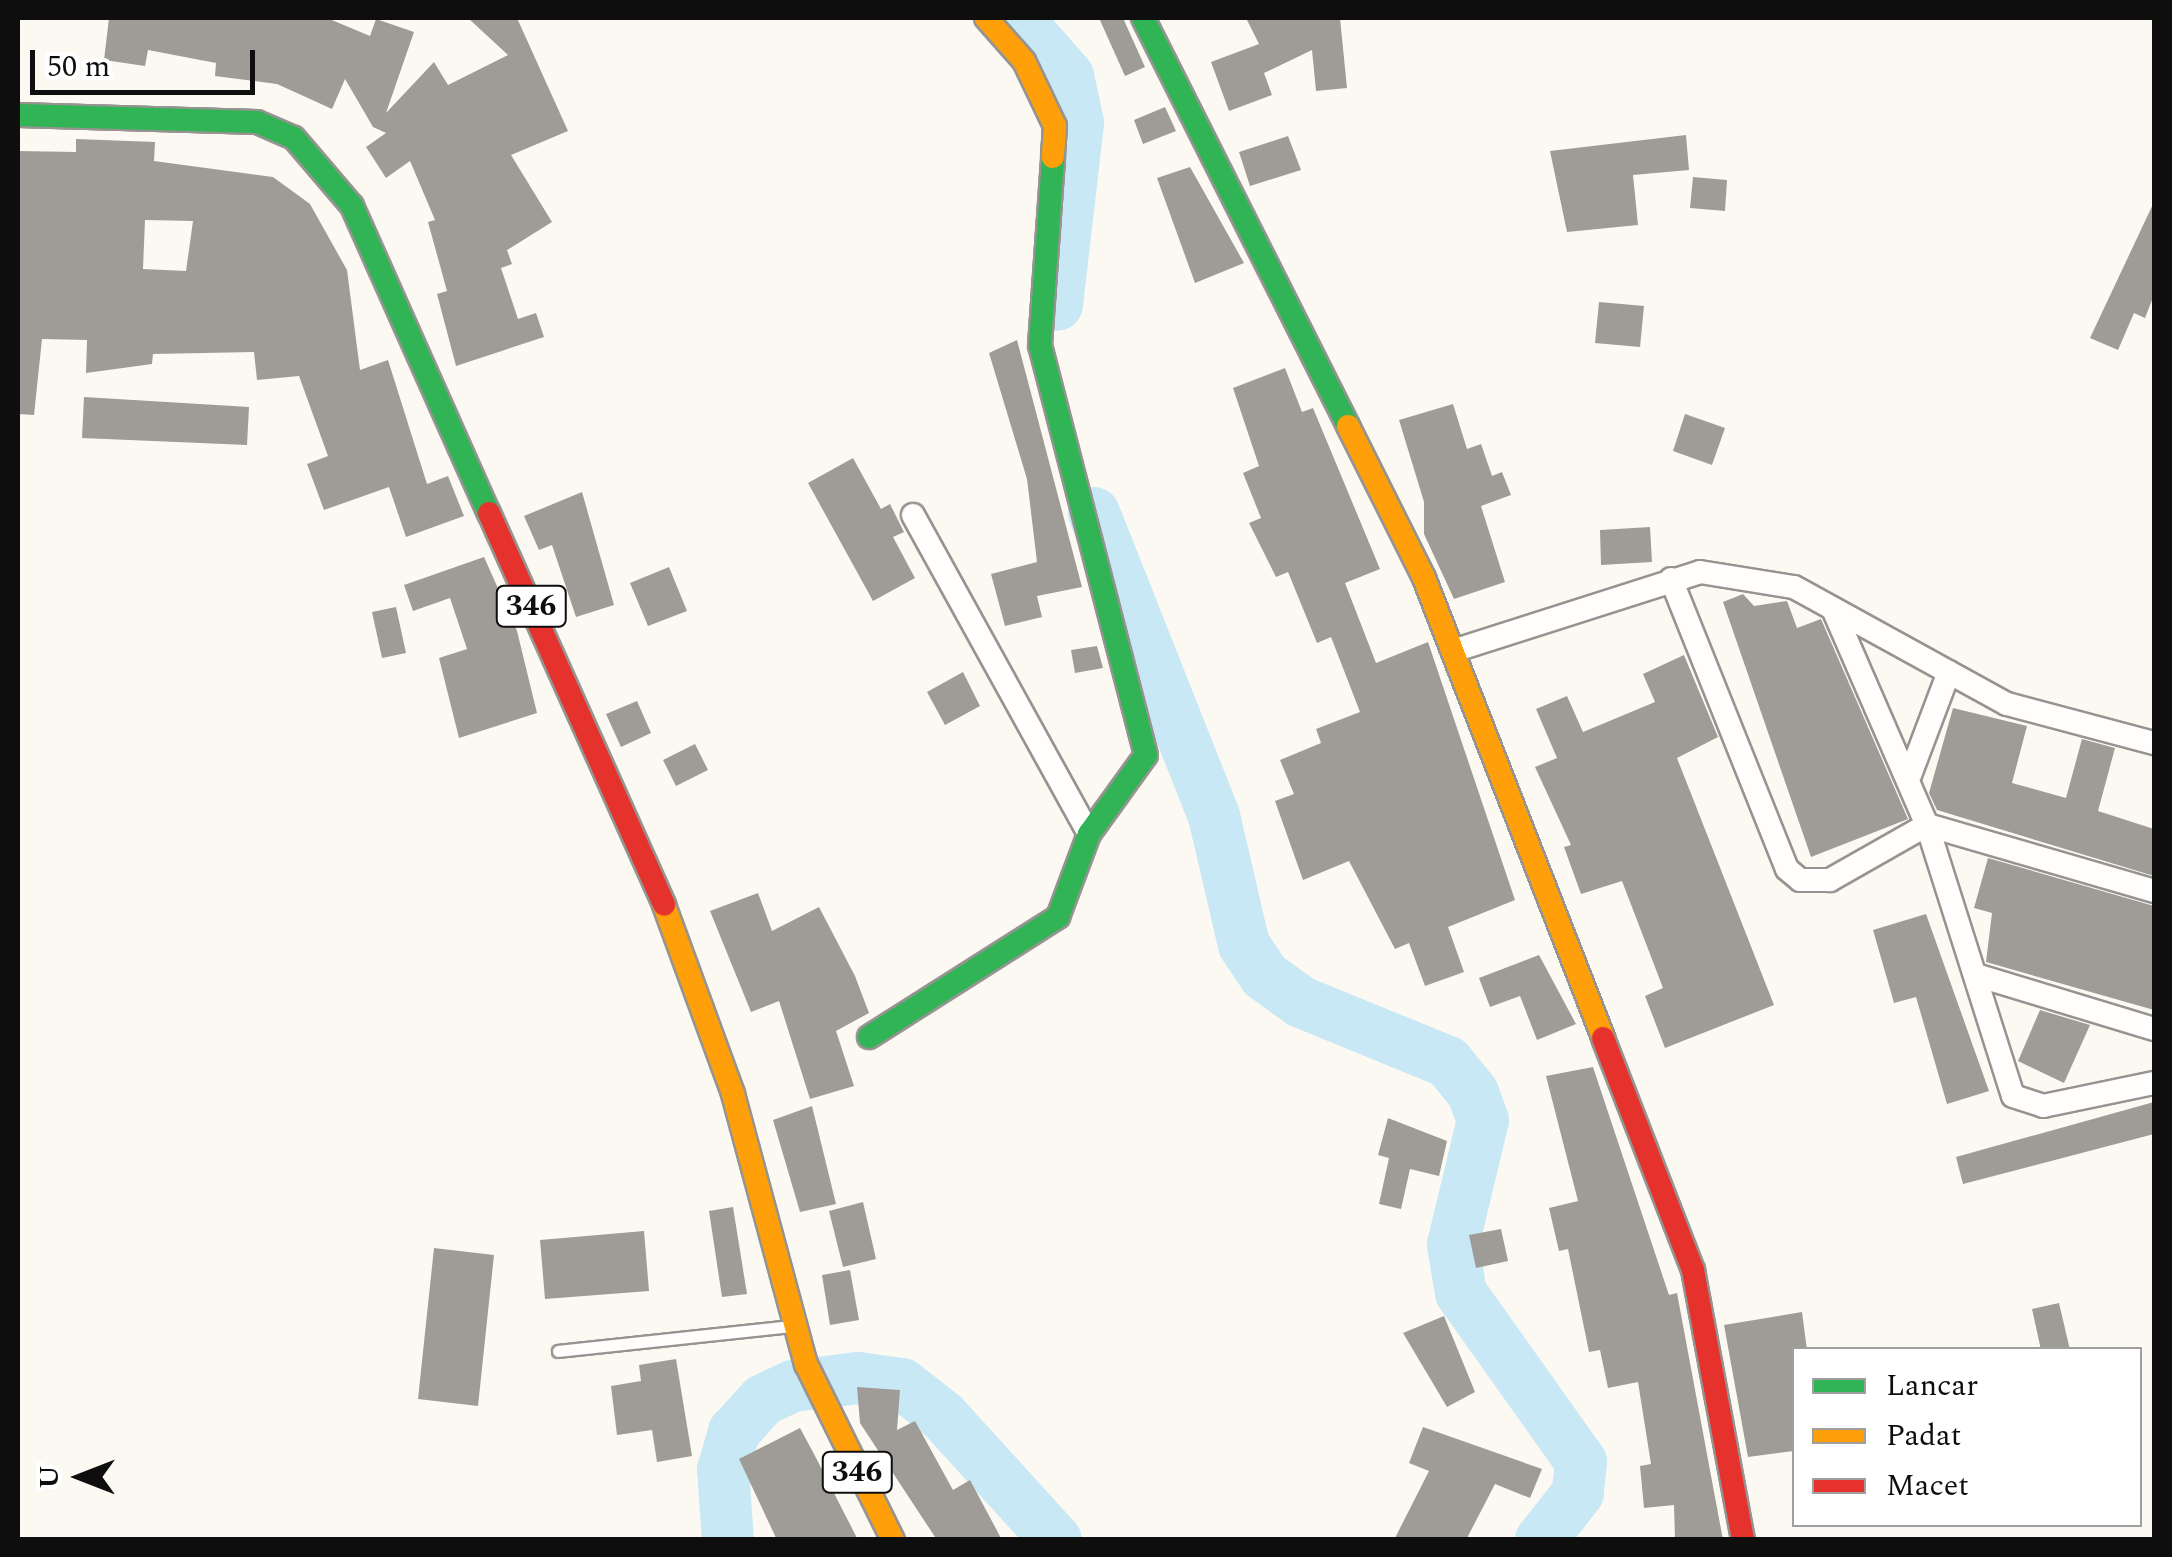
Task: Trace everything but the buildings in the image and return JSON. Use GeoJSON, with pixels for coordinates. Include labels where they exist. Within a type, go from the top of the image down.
{"type":"FeatureCollection","features":[{"type":"Feature","properties":{"kind":"street"},"geometry":{"type":"LineString","coordinates":[[869,1037],[1046,928],[1070,893],[1089,834],[1142,768],[1146,742],[1040,345],[1055,126],[1031,72],[986,18]]}},
{"type":"Feature","properties":{"kind":"street"},"geometry":{"type":"LineString","coordinates":[[1143,18],[1424,578],[1693,1270],[1743,1540]]}},
{"type":"Feature","properties":{"kind":"street","name":"346"},"geometry":{"type":"LineString","coordinates":[[18,115],[257,122],[294,138],[352,206],[682,945],[734,1094],[806,1364],[821,1404],[893,1540]]}},
{"type":"Feature","properties":{"kind":"street"},"geometry":{"type":"LineString","coordinates":[[912,515],[1089,834]]}},
{"type":"Feature","properties":{"kind":"street"},"geometry":{"type":"LineString","coordinates":[[1452,651],[1700,572],[1794,588],[2008,704],[2154,743]]}},
{"type":"Feature","properties":{"kind":"street"},"geometry":{"type":"LineString","coordinates":[[1672,579],[1787,869],[1814,884],[1830,880],[1927,825],[2154,891]]}},
{"type":"Feature","properties":{"kind":"street"},"geometry":{"type":"LineString","coordinates":[[1833,609],[1910,775],[2014,1096],[2043,1106],[2154,1082]]}},
{"type":"Feature","properties":{"kind":"street"},"geometry":{"type":"LineString","coordinates":[[1910,775],[1949,672]]}},
{"type":"Feature","properties":{"kind":"street"},"geometry":{"type":"LineString","coordinates":[[1976,975],[2154,1029]]}},
{"type":"Feature","properties":{"kind":"lane"},"geometry":{"type":"LineString","coordinates":[[558,1351],[795,1325]]}},
{"type":"Feature","properties":{"kind":"waterway"},"geometry":{"type":"LineString","coordinates":[[1017,18],[1068,76],[1078,123],[1057,305]]}},
{"type":"Feature","properties":{"kind":"waterway"},"geometry":{"type":"LineString","coordinates":[[1094,513],[1214,816],[1244,945],[1265,976],[1301,1002],[1448,1062],[1473,1093],[1483,1120],[1453,1245],[1461,1293],[1581,1462],[1578,1493],[1541,1540]]}},
{"type":"Feature","properties":{"kind":"waterway"},"geometry":{"type":"LineString","coordinates":[[728,1540],[723,1470],[734,1432],[763,1400],[793,1386],[858,1378],[902,1384],[943,1416],[1056,1540]]}},
{"type":"Feature","properties":{"kind":"traffic: fast"},"geometry":{"type":"LineString","coordinates":[[1143,18],[1348,426]]}},
{"type":"Feature","properties":{"kind":"traffic: fast"},"geometry":{"type":"LineString","coordinates":[[18,115],[257,122],[294,138],[352,206],[489,513]]}},
{"type":"Feature","properties":{"kind":"traffic: fast"},"geometry":{"type":"LineString","coordinates":[[869,1037],[1058,917],[1089,834],[1146,755],[1040,345],[1053,157]]}},
{"type":"Feature","properties":{"kind":"traffic: slow"},"geometry":{"type":"LineString","coordinates":[[986,18],[1024,61],[1055,126],[1053,157]]}},
{"type":"Feature","properties":{"kind":"traffic: slow"},"geometry":{"type":"LineString","coordinates":[[1348,426],[1424,578],[1603,1038]]}},
{"type":"Feature","properties":{"kind":"traffic: slow"},"geometry":{"type":"LineString","coordinates":[[664,905],[733,1094],[806,1364],[893,1540]]}},
{"type":"Feature","properties":{"kind":"traffic: jam"},"geometry":{"type":"LineString","coordinates":[[489,513],[664,905]]}},
{"type":"Feature","properties":{"kind":"traffic: jam"},"geometry":{"type":"LineString","coordinates":[[1603,1038],[1693,1270],[1743,1540]]}}]}
